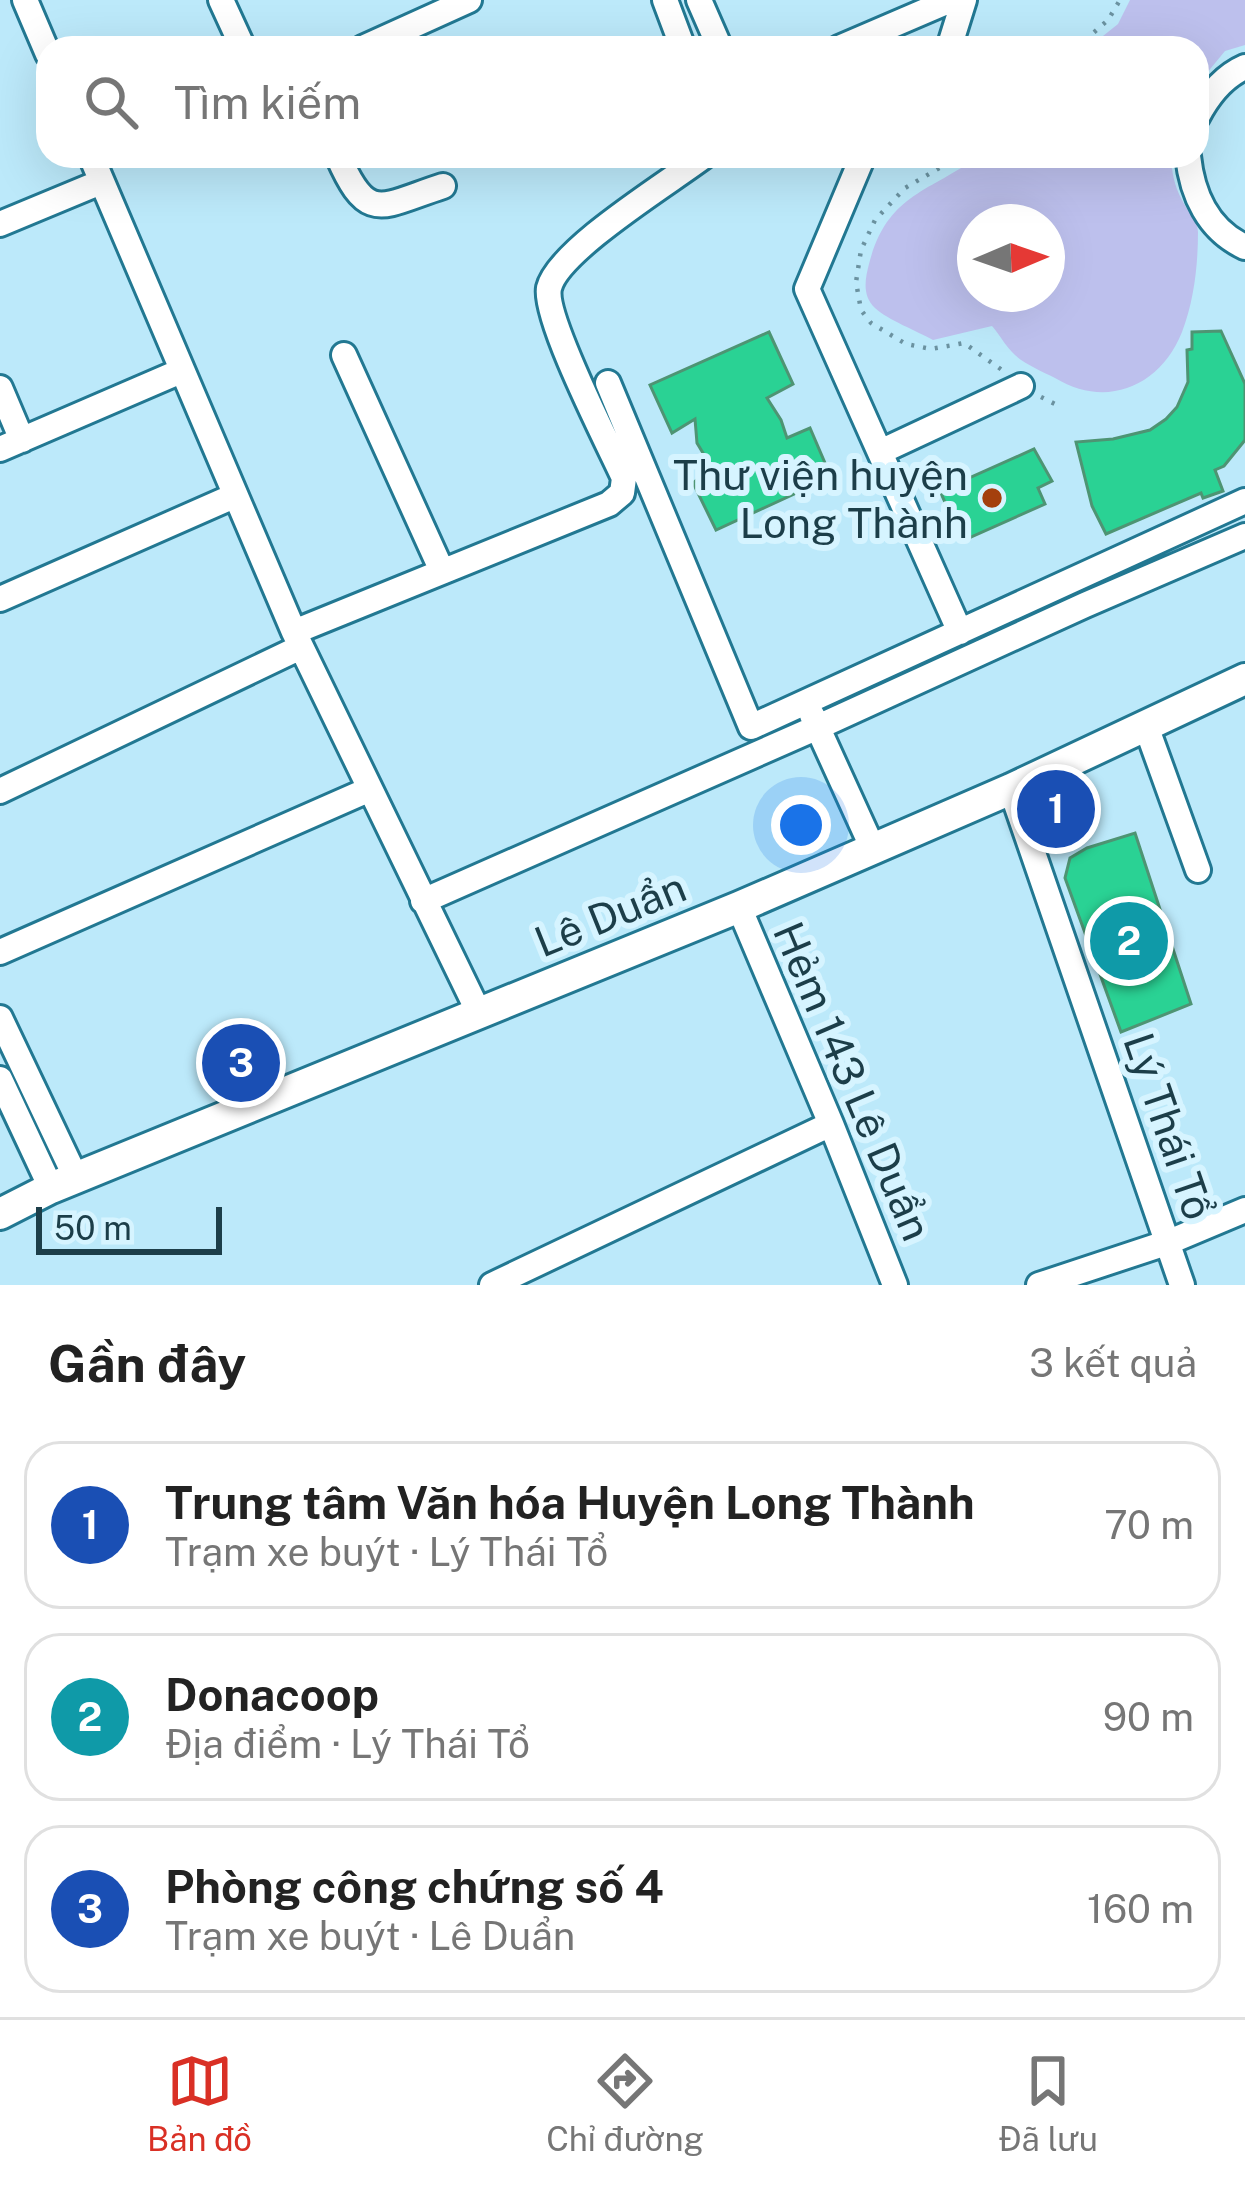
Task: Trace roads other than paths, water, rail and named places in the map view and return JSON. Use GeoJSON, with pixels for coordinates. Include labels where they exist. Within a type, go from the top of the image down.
{"type":"FeatureCollection","features":[{"type":"Feature","properties":{"kind":"main road","name":"Lê Duẩn"},"geometry":{"type":"LineString","coordinates":[[0,1214],[64,1183],[739,908],[1011,789],[1245,679]]}},
{"type":"Feature","properties":{"kind":"street"},"geometry":{"type":"LineString","coordinates":[[25,0],[40,36]]}},
{"type":"Feature","properties":{"kind":"street"},"geometry":{"type":"LineString","coordinates":[[221,0],[238,36]]}},
{"type":"Feature","properties":{"kind":"street"},"geometry":{"type":"LineString","coordinates":[[390,36],[469,0]]}},
{"type":"Feature","properties":{"kind":"street"},"geometry":{"type":"LineString","coordinates":[[665,0],[678,36]]}},
{"type":"Feature","properties":{"kind":"street"},"geometry":{"type":"LineString","coordinates":[[699,0],[715,36]]}},
{"type":"Feature","properties":{"kind":"street"},"geometry":{"type":"LineString","coordinates":[[867,36],[951,0]]}},
{"type":"Feature","properties":{"kind":"street"},"geometry":{"type":"LineString","coordinates":[[953,36],[964,0]]}},
{"type":"Feature","properties":{"kind":"street"},"geometry":{"type":"LineString","coordinates":[[1209,94],[1245,67]]}},
{"type":"Feature","properties":{"kind":"street"},"geometry":{"type":"LineString","coordinates":[[0,224],[91,168]]}},
{"type":"Feature","properties":{"kind":"street"},"geometry":{"type":"LineString","coordinates":[[99,168],[298,640],[478,1012]]}},
{"type":"Feature","properties":{"kind":"street"},"geometry":{"type":"LineString","coordinates":[[343,168],[359,197],[368,203],[383,205],[443,187]]}},
{"type":"Feature","properties":{"kind":"street"},"geometry":{"type":"LineString","coordinates":[[0,790],[442,571],[609,504],[622,493],[624,478],[564,345],[548,292],[554,274],[575,251],[688,168]]}},
{"type":"Feature","properties":{"kind":"street"},"geometry":{"type":"LineString","coordinates":[[858,168],[807,289],[960,632]]}},
{"type":"Feature","properties":{"kind":"street"},"geometry":{"type":"LineString","coordinates":[[1190,168],[1194,192],[1211,221],[1245,247]]}},
{"type":"Feature","properties":{"kind":"street"},"geometry":{"type":"LineString","coordinates":[[344,355],[442,571]]}},
{"type":"Feature","properties":{"kind":"street"},"geometry":{"type":"LineString","coordinates":[[0,388],[11,444],[181,370]]}},
{"type":"Feature","properties":{"kind":"street"},"geometry":{"type":"LineString","coordinates":[[608,383],[752,727],[1245,500]]}},
{"type":"Feature","properties":{"kind":"street"},"geometry":{"type":"LineString","coordinates":[[880,452],[1022,386]]}},
{"type":"Feature","properties":{"kind":"street"},"geometry":{"type":"LineString","coordinates":[[0,599],[234,496]]}},
{"type":"Feature","properties":{"kind":"street"},"geometry":{"type":"LineString","coordinates":[[423,901],[1245,536]]}},
{"type":"Feature","properties":{"kind":"street"},"geometry":{"type":"LineString","coordinates":[[1073,579],[1085,605]]}},
{"type":"Feature","properties":{"kind":"street"},"geometry":{"type":"LineString","coordinates":[[806,703],[873,849]]}},
{"type":"Feature","properties":{"kind":"street"},"geometry":{"type":"LineString","coordinates":[[1146,726],[1198,870]]}},
{"type":"Feature","properties":{"kind":"street","name":"Lý Thái Tổ"},"geometry":{"type":"LineString","coordinates":[[1011,789],[1182,1285]]}},
{"type":"Feature","properties":{"kind":"street"},"geometry":{"type":"LineString","coordinates":[[0,952],[368,790]]}},
{"type":"Feature","properties":{"kind":"street","name":"Hẻm 143 Lê Duẩn"},"geometry":{"type":"LineString","coordinates":[[739,908],[896,1285]]}},
{"type":"Feature","properties":{"kind":"street"},"geometry":{"type":"LineString","coordinates":[[0,1018],[64,1183]]}},
{"type":"Feature","properties":{"kind":"street"},"geometry":{"type":"LineString","coordinates":[[0,1079],[64,1183]]}},
{"type":"Feature","properties":{"kind":"street"},"geometry":{"type":"LineString","coordinates":[[492,1285],[831,1124]]}},
{"type":"Feature","properties":{"kind":"street"},"geometry":{"type":"LineString","coordinates":[[1039,1285],[1169,1242],[1245,1210]]}},
{"type":"Feature","properties":{"kind":"water"},"geometry":{"type":"Polygon","coordinates":[[[1130,0],[1245,0],[1245,45],[1225,51],[1209,70],[1209,36],[1103,36],[1118,24],[1130,0]]]}},
{"type":"Feature","properties":{"kind":"water"},"geometry":{"type":"Polygon","coordinates":[[[960,168],[1172,168],[1177,189],[1198,228],[1192,295],[1182,332],[1160,367],[1146,379],[1112,392],[1074,387],[1024,362],[992,326],[933,340],[875,308],[866,293],[877,241],[898,209],[960,168]]]}},
{"type":"Feature","properties":{"kind":"place","name":"Thư viện huyện Long Thành"},"geometry":{"type":"Point","coordinates":[992,498]}},
{"type":"Feature","properties":{"kind":"place","name":"Trung tâm Văn hóa Huyện Long Thành"},"geometry":{"type":"Point","coordinates":[1056,809]}},
{"type":"Feature","properties":{"kind":"place","name":"Donacoop"},"geometry":{"type":"Point","coordinates":[1129,941]}},
{"type":"Feature","properties":{"kind":"place","name":"Phòng công chứng số 4"},"geometry":{"type":"Point","coordinates":[241,1063]}}]}
